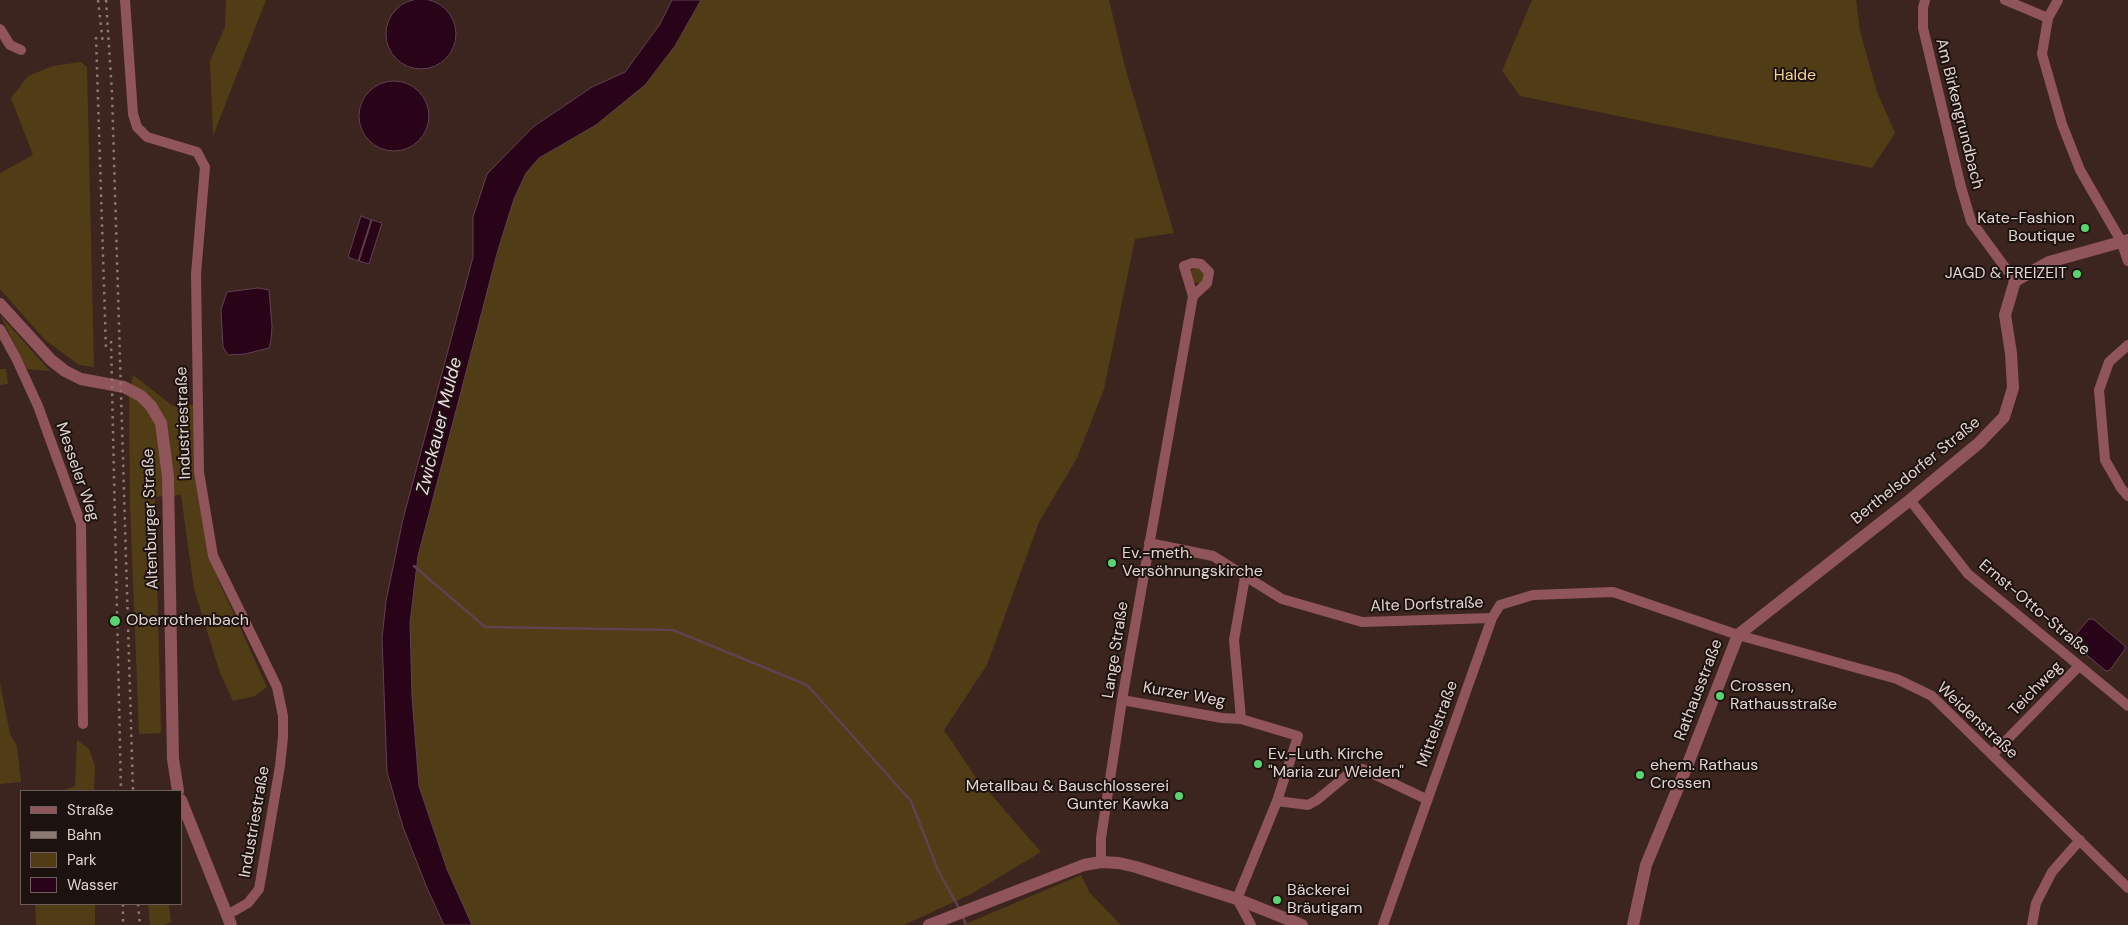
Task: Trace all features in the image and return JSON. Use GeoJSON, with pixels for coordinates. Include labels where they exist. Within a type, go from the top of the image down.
{"type":"FeatureCollection","features":[{"type":"Feature","properties":{"kind":"street","name":"Industriestraße"},"geometry":{"type":"LineString","coordinates":[[125,0],[133,114],[137,127],[147,137],[197,152],[205,168],[196,274],[199,472],[213,556],[277,687],[283,716],[280,766],[258,889],[248,903],[229,920]]}},
{"type":"Feature","properties":{"kind":"street","name":"Am Birkengrundbach"},"geometry":{"type":"LineString","coordinates":[[1925,0],[1923,28],[1971,221],[2015,281]]}},
{"type":"Feature","properties":{"kind":"street"},"geometry":{"type":"LineString","coordinates":[[2005,0],[2048,18]]}},
{"type":"Feature","properties":{"kind":"street"},"geometry":{"type":"LineString","coordinates":[[2058,0],[2048,18],[2042,54],[2062,124],[2080,170],[2125,241],[2128,261]]}},
{"type":"Feature","properties":{"kind":"street"},"geometry":{"type":"LineString","coordinates":[[0,29],[10,45],[21,50]]}},
{"type":"Feature","properties":{"kind":"street"},"geometry":{"type":"LineString","coordinates":[[2015,281],[2049,262],[2125,241]]}},
{"type":"Feature","properties":{"kind":"street","name":"Berthelsdorfer Straße"},"geometry":{"type":"LineString","coordinates":[[1738,636],[1980,443],[2004,418],[2013,388],[2011,353],[2005,315],[2015,281]]}},
{"type":"Feature","properties":{"kind":"street","name":"Lange Straße"},"geometry":{"type":"LineString","coordinates":[[1101,862],[1101,838],[1122,700],[1149,543],[1164,470],[1193,296]]}},
{"type":"Feature","properties":{"kind":"street","name":"Altenburger Straße"},"geometry":{"type":"LineString","coordinates":[[0,304],[51,360],[65,371],[81,379],[124,387],[146,401],[161,423],[168,477],[173,759],[178,790]]}},
{"type":"Feature","properties":{"kind":"street","name":"Messeler Weg"},"geometry":{"type":"LineString","coordinates":[[0,329],[16,358],[38,406],[81,524],[83,724]]}},
{"type":"Feature","properties":{"kind":"street"},"geometry":{"type":"LineString","coordinates":[[2128,345],[2109,362],[2099,390],[2105,460],[2120,488],[2128,496]]}},
{"type":"Feature","properties":{"kind":"street","name":"Ernst-Otto-Straße"},"geometry":{"type":"LineString","coordinates":[[1910,500],[1968,574],[2128,706]]}},
{"type":"Feature","properties":{"kind":"street","name":"Alte Dorfstraße"},"geometry":{"type":"LineString","coordinates":[[1149,543],[1212,556],[1282,599],[1362,622],[1492,618],[1500,605],[1533,595],[1613,592],[1738,636]]}},
{"type":"Feature","properties":{"kind":"street"},"geometry":{"type":"LineString","coordinates":[[1240,719],[1234,640],[1245,576]]}},
{"type":"Feature","properties":{"kind":"street","name":"Mittelstraße"},"geometry":{"type":"LineString","coordinates":[[1383,925],[1492,618]]}},
{"type":"Feature","properties":{"kind":"street","name":"Weidenstraße"},"geometry":{"type":"LineString","coordinates":[[1738,636],[1897,679],[1932,696],[2128,888]]}},
{"type":"Feature","properties":{"kind":"street","name":"Rathausstraße"},"geometry":{"type":"LineString","coordinates":[[1632,925],[1646,865],[1738,636]]}},
{"type":"Feature","properties":{"kind":"street","name":"Teichweg"},"geometry":{"type":"LineString","coordinates":[[1992,755],[2080,666]]}},
{"type":"Feature","properties":{"kind":"street","name":"Kurzer Weg"},"geometry":{"type":"LineString","coordinates":[[1122,700],[1222,718],[1240,719],[1298,736],[1276,801]]}},
{"type":"Feature","properties":{"kind":"street"},"geometry":{"type":"LineString","coordinates":[[1237,899],[1276,801],[1303,806],[1311,803],[1352,771],[1363,770],[1426,800]]}},
{"type":"Feature","properties":{"kind":"street"},"geometry":{"type":"LineString","coordinates":[[182,802],[229,920]]}},
{"type":"Feature","properties":{"kind":"street"},"geometry":{"type":"LineString","coordinates":[[2032,925],[2036,903],[2052,872],[2080,840]]}},
{"type":"Feature","properties":{"kind":"street"},"geometry":{"type":"LineString","coordinates":[[929,925],[1084,865],[1101,862],[1119,863],[1136,867],[1237,899],[1302,925]]}},
{"type":"Feature","properties":{"kind":"street"},"geometry":{"type":"LineString","coordinates":[[1237,899],[1251,925]]}},
{"type":"Feature","properties":{"kind":"green space"},"geometry":{"type":"Polygon","coordinates":[[[226,0],[266,0],[213,136],[210,61],[225,27],[226,0]]]}},
{"type":"Feature","properties":{"kind":"green space"},"geometry":{"type":"Polygon","coordinates":[[[701,0],[1109,0],[1125,67],[1174,233],[1135,239],[1104,389],[1077,458],[1039,522],[987,665],[944,730],[975,776],[1041,852],[971,894],[904,925],[472,925],[447,869],[419,786],[412,697],[410,623],[418,556],[498,250],[514,199],[526,173],[540,158],[596,125],[645,85],[675,46],[701,0]]]}},
{"type":"Feature","properties":{"kind":"green space","name":"Halde"},"geometry":{"type":"Polygon","coordinates":[[[1532,0],[1856,0],[1860,31],[1877,92],[1895,133],[1872,168],[1520,96],[1502,71],[1532,0]]]}},
{"type":"Feature","properties":{"kind":"green space"},"geometry":{"type":"Polygon","coordinates":[[[81,62],[87,67],[94,367],[79,365],[45,340],[0,289],[0,173],[33,155],[11,98],[28,76],[53,66],[81,62]]]}},
{"type":"Feature","properties":{"kind":"green space"},"geometry":{"type":"Polygon","coordinates":[[[1195,267],[1205,271],[1202,284],[1193,282],[1190,272],[1195,267]]]}},
{"type":"Feature","properties":{"kind":"green space"},"geometry":{"type":"Polygon","coordinates":[[[0,315],[50,371],[27,369],[0,315]]]}},
{"type":"Feature","properties":{"kind":"green space"},"geometry":{"type":"Polygon","coordinates":[[[0,369],[6,369],[8,384],[0,385],[0,369]]]}},
{"type":"Feature","properties":{"kind":"green space"},"geometry":{"type":"Polygon","coordinates":[[[133,375],[173,406],[193,405],[205,535],[218,579],[267,687],[255,696],[233,701],[220,673],[194,589],[181,495],[155,497],[161,733],[139,734],[130,505],[129,397],[133,375]]]}},
{"type":"Feature","properties":{"kind":"green space"},"geometry":{"type":"Polygon","coordinates":[[[0,683],[10,734],[17,746],[21,782],[0,784],[0,683]]]}},
{"type":"Feature","properties":{"kind":"green space"},"geometry":{"type":"Polygon","coordinates":[[[77,740],[89,749],[95,766],[94,790],[64,790],[75,786],[77,740]]]}},
{"type":"Feature","properties":{"kind":"green space"},"geometry":{"type":"Polygon","coordinates":[[[1081,875],[1090,893],[1121,925],[963,925],[1081,875]]]}},
{"type":"Feature","properties":{"kind":"green space"},"geometry":{"type":"Polygon","coordinates":[[[35,905],[95,905],[95,925],[36,925],[35,905]]]}},
{"type":"Feature","properties":{"kind":"green space"},"geometry":{"type":"Polygon","coordinates":[[[148,905],[169,905],[171,922],[164,925],[150,925],[148,905]]]}},
{"type":"Feature","properties":{"kind":"water"},"geometry":{"type":"Polygon","coordinates":[[[414,-1],[428,-1],[441,5],[450,14],[456,27],[454,47],[446,59],[428,69],[414,69],[401,63],[392,54],[386,41],[386,27],[392,14],[401,5],[414,-1]]]}},
{"type":"Feature","properties":{"kind":"water","name":"Zwickauer Mulde"},"geometry":{"type":"Polygon","coordinates":[[[672,0],[701,0],[675,46],[645,85],[596,125],[539,158],[526,173],[514,199],[498,250],[418,556],[410,623],[412,697],[419,786],[447,869],[472,925],[444,925],[403,827],[387,772],[382,638],[386,601],[403,519],[473,257],[473,217],[487,174],[533,127],[592,87],[625,72],[660,24],[672,0]]]}},
{"type":"Feature","properties":{"kind":"water"},"geometry":{"type":"Polygon","coordinates":[[[401,81],[414,87],[423,96],[427,102],[429,116],[427,130],[419,141],[408,149],[387,151],[380,149],[369,141],[361,130],[359,109],[361,102],[369,91],[380,83],[401,81]]]}},
{"type":"Feature","properties":{"kind":"water"},"geometry":{"type":"Polygon","coordinates":[[[361,216],[371,220],[358,261],[348,257],[361,216]]]}},
{"type":"Feature","properties":{"kind":"water"},"geometry":{"type":"Polygon","coordinates":[[[372,220],[382,223],[369,264],[359,261],[372,220]]]}},
{"type":"Feature","properties":{"kind":"water"},"geometry":{"type":"Polygon","coordinates":[[[258,288],[269,290],[272,326],[269,348],[245,354],[228,355],[223,347],[221,310],[227,292],[258,288]]]}},
{"type":"Feature","properties":{"kind":"water"},"geometry":{"type":"Polygon","coordinates":[[[2089,619],[2093,619],[2125,646],[2125,649],[2110,670],[2106,671],[2072,643],[2072,639],[2089,619]]]}},
{"type":"Feature","properties":{"kind":"waterway"},"geometry":{"type":"LineString","coordinates":[[414,566],[485,627],[673,630],[807,685],[911,801],[938,870],[960,910]]}},
{"type":"Feature","properties":{"kind":"waterway"},"geometry":{"type":"LineString","coordinates":[[963,917],[966,925]]}},
{"type":"Feature","properties":{"kind":"railway"},"geometry":{"type":"LineString","coordinates":[[98,0],[103,44]]}},
{"type":"Feature","properties":{"kind":"railway"},"geometry":{"type":"LineString","coordinates":[[106,0],[112,93],[133,790]]}},
{"type":"Feature","properties":{"kind":"railway"},"geometry":{"type":"LineString","coordinates":[[96,37],[106,349]]}},
{"type":"Feature","properties":{"kind":"railway"},"geometry":{"type":"LineString","coordinates":[[111,341],[121,790]]}},
{"type":"Feature","properties":{"kind":"railway"},"geometry":{"type":"LineString","coordinates":[[123,905],[123,925]]}},
{"type":"Feature","properties":{"kind":"railway"},"geometry":{"type":"LineString","coordinates":[[138,905],[140,925]]}},
{"type":"Feature","properties":{"kind":"place","name":"Kate-Fashion Boutique"},"geometry":{"type":"Point","coordinates":[2085,228]}},
{"type":"Feature","properties":{"kind":"place","name":"JAGD & FREIZEIT"},"geometry":{"type":"Point","coordinates":[2077,274]}},
{"type":"Feature","properties":{"kind":"place","name":"Ev.-meth. Versöhnungskirche"},"geometry":{"type":"Point","coordinates":[1112,563]}},
{"type":"Feature","properties":{"kind":"place","name":"Oberrothenbach"},"geometry":{"type":"Point","coordinates":[115,621]}},
{"type":"Feature","properties":{"kind":"place","name":"Crossen, Rathausstraße"},"geometry":{"type":"Point","coordinates":[1720,696]}},
{"type":"Feature","properties":{"kind":"place","name":"Ev.-Luth. Kirche \"Maria zur Weiden\""},"geometry":{"type":"Point","coordinates":[1258,764]}},
{"type":"Feature","properties":{"kind":"place","name":"ehem. Rathaus Crossen"},"geometry":{"type":"Point","coordinates":[1640,775]}},
{"type":"Feature","properties":{"kind":"place","name":"Metallbau & Bauschlosserei Gunter Kawka"},"geometry":{"type":"Point","coordinates":[1179,796]}},
{"type":"Feature","properties":{"kind":"place","name":"Bäckerei Bräutigam"},"geometry":{"type":"Point","coordinates":[1277,900]}}]}
